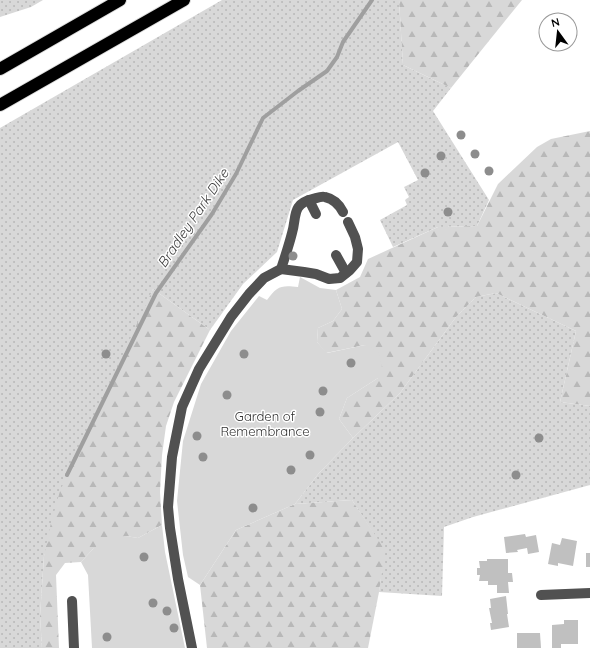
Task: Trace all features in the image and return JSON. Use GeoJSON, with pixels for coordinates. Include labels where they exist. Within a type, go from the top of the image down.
{"type":"FeatureCollection","features":[{"type":"Feature","properties":{"kind":"highway"},"geometry":{"type":"LineString","coordinates":[[0,69],[120,0]]}},
{"type":"Feature","properties":{"kind":"highway"},"geometry":{"type":"LineString","coordinates":[[0,105],[184,0]]}},
{"type":"Feature","properties":{"kind":"street"},"geometry":{"type":"LineString","coordinates":[[281,269],[293,230],[295,215],[300,206],[309,200],[322,196],[332,199],[340,206],[343,212]]}},
{"type":"Feature","properties":{"kind":"street"},"geometry":{"type":"LineString","coordinates":[[309,200],[316,214]]}},
{"type":"Feature","properties":{"kind":"street"},"geometry":{"type":"LineString","coordinates":[[192,648],[178,579],[168,507],[172,457],[182,407],[199,368],[231,318],[249,294],[264,278],[281,269],[304,272],[328,279],[340,278],[357,262],[358,249],[355,237],[348,222]]}},
{"type":"Feature","properties":{"kind":"street"},"geometry":{"type":"LineString","coordinates":[[336,255],[346,273]]}},
{"type":"Feature","properties":{"kind":"street"},"geometry":{"type":"LineString","coordinates":[[542,595],[590,593]]}},
{"type":"Feature","properties":{"kind":"street"},"geometry":{"type":"LineString","coordinates":[[72,601],[74,648]]}},
{"type":"Feature","properties":{"kind":"green space"},"geometry":{"type":"Polygon","coordinates":[[[0,0],[43,0],[31,7],[0,17],[0,0]]]}},
{"type":"Feature","properties":{"kind":"green space"},"geometry":{"type":"Polygon","coordinates":[[[222,0],[399,0],[403,65],[451,88],[433,111],[489,200],[477,226],[438,227],[393,247],[380,220],[407,205],[405,200],[409,197],[404,187],[418,180],[398,142],[293,200],[277,252],[243,284],[210,330],[153,289],[44,556],[40,616],[42,648],[0,648],[0,128],[222,0]]]}},
{"type":"Feature","properties":{"kind":"green space"},"geometry":{"type":"Polygon","coordinates":[[[399,0],[522,0],[451,88],[403,65],[399,0]]]}},
{"type":"Feature","properties":{"kind":"green space"},"geometry":{"type":"Polygon","coordinates":[[[590,131],[590,406],[560,402],[576,331],[496,293],[476,297],[456,317],[400,393],[353,438],[339,419],[347,398],[378,378],[365,345],[326,353],[317,342],[318,328],[333,321],[342,309],[336,290],[360,277],[368,259],[438,227],[477,226],[498,184],[537,147],[551,139],[590,131]]]}},
{"type":"Feature","properties":{"kind":"green space","name":"Garden of Remembrance"},"geometry":{"type":"Polygon","coordinates":[[[300,277],[320,288],[336,290],[342,309],[333,321],[318,328],[317,342],[327,353],[365,345],[378,351],[382,366],[378,378],[347,398],[339,419],[353,438],[319,473],[295,504],[236,530],[200,585],[188,577],[183,555],[177,501],[183,441],[201,384],[231,331],[259,296],[267,300],[277,289],[287,286],[298,287],[300,277]]]}},
{"type":"Feature","properties":{"kind":"green space"},"geometry":{"type":"Polygon","coordinates":[[[153,289],[210,330],[174,402],[166,426],[162,455],[160,492],[162,525],[138,538],[126,536],[93,549],[81,562],[65,563],[56,575],[59,648],[42,648],[40,616],[44,556],[60,491],[153,289]]]}},
{"type":"Feature","properties":{"kind":"green space"},"geometry":{"type":"Polygon","coordinates":[[[496,293],[576,331],[560,402],[590,406],[590,485],[473,517],[444,527],[442,596],[379,592],[384,550],[352,500],[295,504],[319,473],[400,393],[456,317],[476,297],[496,293]]]}},
{"type":"Feature","properties":{"kind":"green space"},"geometry":{"type":"Polygon","coordinates":[[[352,500],[385,550],[379,592],[368,648],[207,648],[200,585],[236,530],[295,504],[352,500]]]}},
{"type":"Feature","properties":{"kind":"green space"},"geometry":{"type":"Polygon","coordinates":[[[162,525],[165,552],[185,648],[92,648],[88,575],[81,562],[93,549],[109,537],[126,536],[138,538],[162,525]]]}},
{"type":"Feature","properties":{"kind":"building"},"geometry":{"type":"Polygon","coordinates":[[[525,534],[526,537],[536,535],[539,552],[528,554],[527,548],[517,550],[518,552],[506,553],[504,537],[525,534]]]}},
{"type":"Feature","properties":{"kind":"building"},"geometry":{"type":"Polygon","coordinates":[[[562,538],[577,541],[573,566],[558,563],[558,566],[548,564],[552,543],[560,545],[562,538]]]}},
{"type":"Feature","properties":{"kind":"building"},"geometry":{"type":"Polygon","coordinates":[[[586,553],[590,553],[590,567],[586,567],[586,553]]]}},
{"type":"Feature","properties":{"kind":"building"},"geometry":{"type":"Polygon","coordinates":[[[487,559],[508,559],[508,573],[512,573],[513,582],[508,582],[509,593],[497,593],[497,585],[488,585],[488,581],[479,581],[480,575],[477,575],[477,568],[480,568],[479,561],[487,561],[487,559]]]}},
{"type":"Feature","properties":{"kind":"building"},"geometry":{"type":"Polygon","coordinates":[[[506,596],[509,627],[491,630],[490,623],[492,623],[489,608],[491,608],[490,599],[506,596]]]}},
{"type":"Feature","properties":{"kind":"building"},"geometry":{"type":"Polygon","coordinates":[[[564,620],[578,620],[578,644],[561,644],[561,648],[552,648],[552,625],[564,624],[564,620]]]}},
{"type":"Feature","properties":{"kind":"building"},"geometry":{"type":"Polygon","coordinates":[[[517,633],[540,633],[541,648],[517,648],[517,633]]]}},
{"type":"Feature","properties":{"kind":"waterway","name":"Bradley Park Dike"},"geometry":{"type":"LineString","coordinates":[[67,475],[156,293],[212,214],[236,174],[263,118],[327,71],[337,57],[343,42],[372,0]]}}]}
